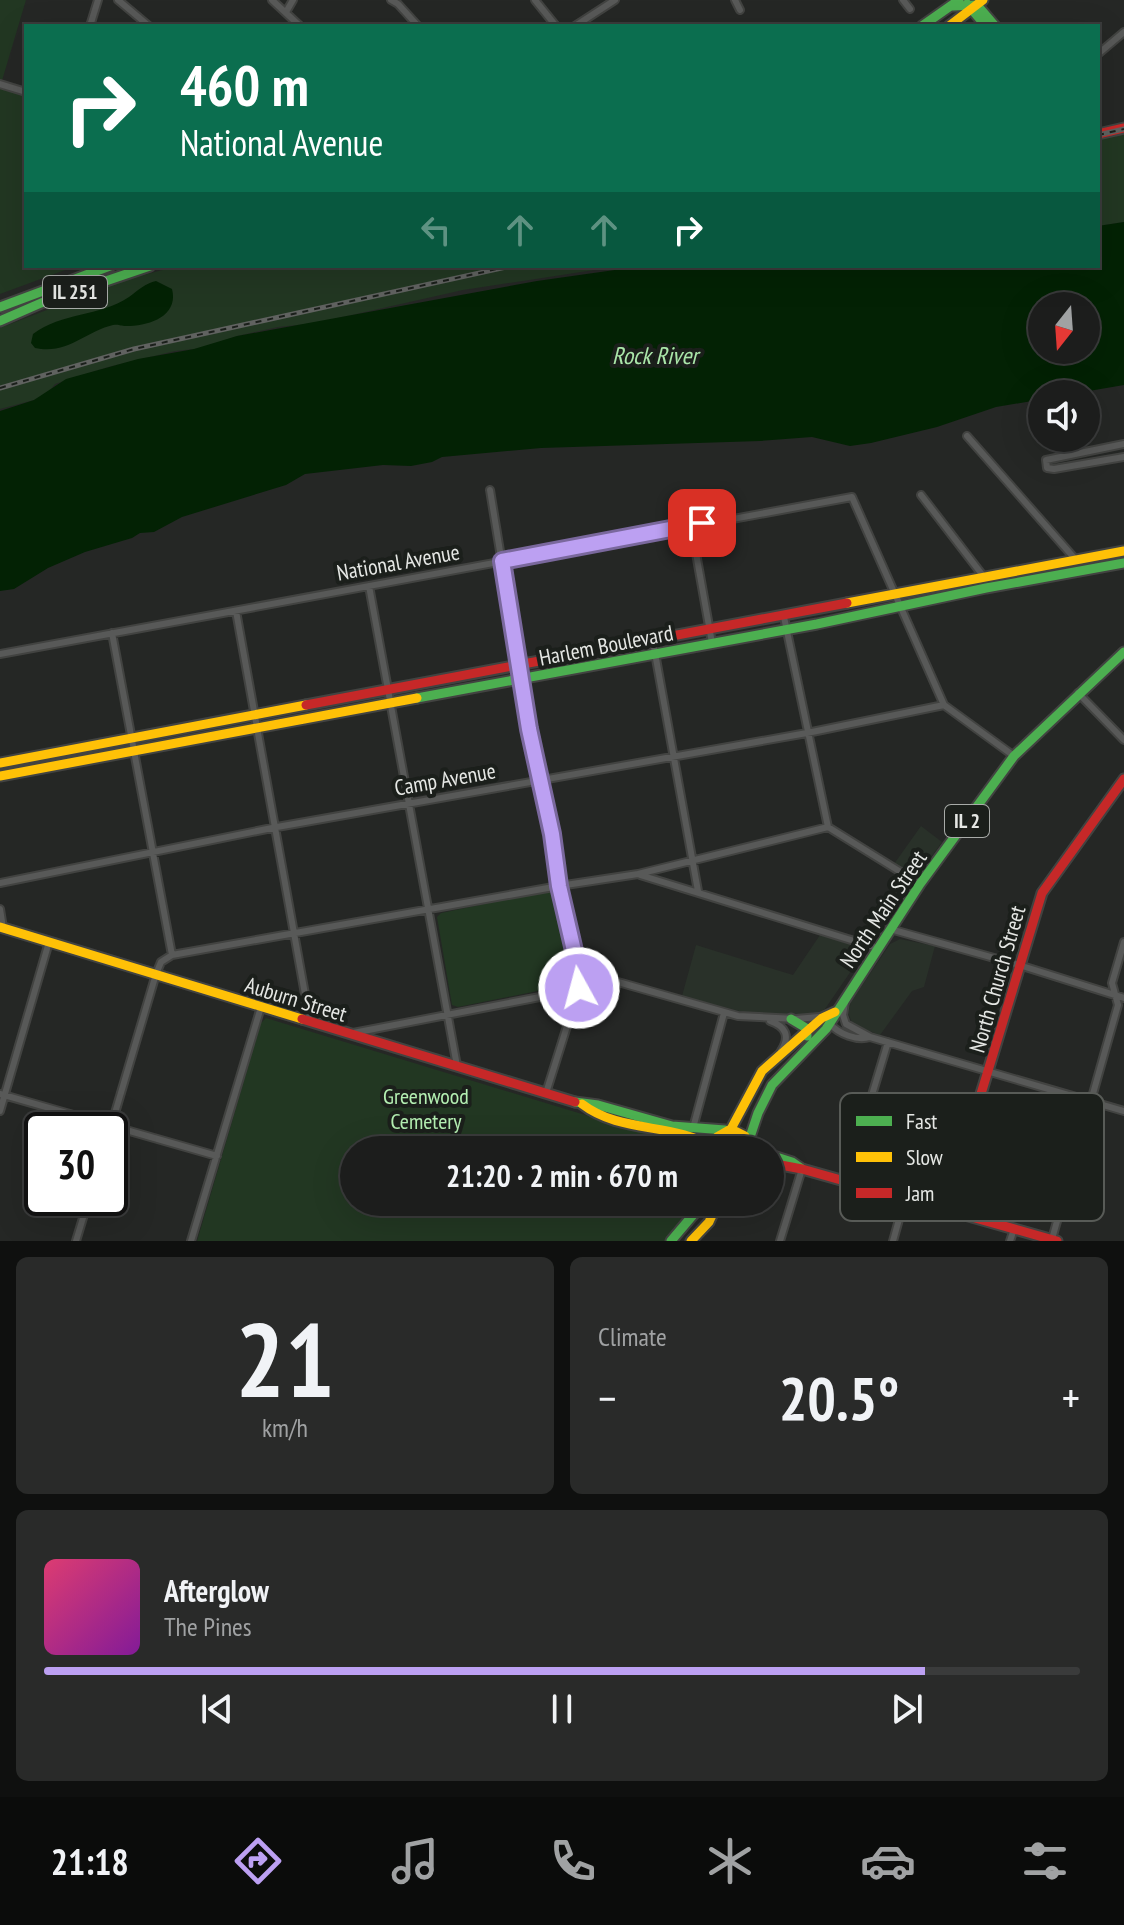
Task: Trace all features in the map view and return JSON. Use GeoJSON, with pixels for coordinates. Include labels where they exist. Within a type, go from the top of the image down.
{"type":"FeatureCollection","features":[{"type":"Feature","properties":{"kind":"street"},"geometry":{"type":"LineString","coordinates":[[91,24],[98,0]]}},
{"type":"Feature","properties":{"kind":"street"},"geometry":{"type":"LineString","coordinates":[[118,0],[147,24]]}},
{"type":"Feature","properties":{"kind":"street"},"geometry":{"type":"LineString","coordinates":[[272,0],[298,24]]}},
{"type":"Feature","properties":{"kind":"street"},"geometry":{"type":"LineString","coordinates":[[286,12],[293,0]]}},
{"type":"Feature","properties":{"kind":"street"},"geometry":{"type":"LineString","coordinates":[[535,0],[554,24]]}},
{"type":"Feature","properties":{"kind":"street"},"geometry":{"type":"LineString","coordinates":[[578,24],[615,0]]}},
{"type":"Feature","properties":{"kind":"street"},"geometry":{"type":"LineString","coordinates":[[735,0],[740,10]]}},
{"type":"Feature","properties":{"kind":"street"},"geometry":{"type":"LineString","coordinates":[[903,0],[910,9]]}},
{"type":"Feature","properties":{"kind":"street"},"geometry":{"type":"LineString","coordinates":[[397,1],[416,24]]}},
{"type":"Feature","properties":{"kind":"street"},"geometry":{"type":"LineString","coordinates":[[925,24],[950,7],[970,3]]}},
{"type":"Feature","properties":{"kind":"street"},"geometry":{"type":"LineString","coordinates":[[951,24],[970,3]]}},
{"type":"Feature","properties":{"kind":"street"},"geometry":{"type":"LineString","coordinates":[[970,3],[985,24]]}},
{"type":"Feature","properties":{"kind":"street"},"geometry":{"type":"LineString","coordinates":[[970,3],[993,24]]}},
{"type":"Feature","properties":{"kind":"street"},"geometry":{"type":"LineString","coordinates":[[1100,52],[1124,32]]}},
{"type":"Feature","properties":{"kind":"street"},"geometry":{"type":"LineString","coordinates":[[0,84],[24,91]]}},
{"type":"Feature","properties":{"kind":"street"},"geometry":{"type":"LineString","coordinates":[[1100,134],[1124,128]]}},
{"type":"Feature","properties":{"kind":"street","name":"IL 251"},"geometry":{"type":"LineString","coordinates":[[0,307],[105,268]]}},
{"type":"Feature","properties":{"kind":"street","name":"IL 251"},"geometry":{"type":"LineString","coordinates":[[0,321],[41,303],[144,268]]}},
{"type":"Feature","properties":{"kind":"street"},"geometry":{"type":"LineString","coordinates":[[967,436],[1076,561],[1079,572]]}},
{"type":"Feature","properties":{"kind":"street"},"geometry":{"type":"LineString","coordinates":[[1124,444],[1046,460],[1047,468],[1054,469],[1124,457]]}},
{"type":"Feature","properties":{"kind":"street"},"geometry":{"type":"LineString","coordinates":[[490,490],[559,886],[578,968],[579,988],[546,1093]]}},
{"type":"Feature","properties":{"kind":"street"},"geometry":{"type":"LineString","coordinates":[[921,495],[986,583]]}},
{"type":"Feature","properties":{"kind":"street","name":"National Avenue"},"geometry":{"type":"LineString","coordinates":[[0,654],[850,497],[855,499],[897,595]]}},
{"type":"Feature","properties":{"kind":"street"},"geometry":{"type":"LineString","coordinates":[[691,525],[712,643]]}},
{"type":"Feature","properties":{"kind":"street","name":"Harlem Boulevard"},"geometry":{"type":"LineString","coordinates":[[0,776],[901,606],[1124,551]]}},
{"type":"Feature","properties":{"kind":"street","name":"Harlem Boulevard"},"geometry":{"type":"LineString","coordinates":[[0,763],[897,595],[1079,572],[1124,563]]}},
{"type":"Feature","properties":{"kind":"street"},"geometry":{"type":"LineString","coordinates":[[369,586],[457,1066]]}},
{"type":"Feature","properties":{"kind":"street"},"geometry":{"type":"LineString","coordinates":[[897,595],[944,705],[1014,756]]}},
{"type":"Feature","properties":{"kind":"street"},"geometry":{"type":"LineString","coordinates":[[236,611],[310,1022]]}},
{"type":"Feature","properties":{"kind":"street"},"geometry":{"type":"LineString","coordinates":[[784,617],[828,827]]}},
{"type":"Feature","properties":{"kind":"street"},"geometry":{"type":"LineString","coordinates":[[112,633],[172,955]]}},
{"type":"Feature","properties":{"kind":"street"},"geometry":{"type":"LineString","coordinates":[[653,642],[698,891]]}},
{"type":"Feature","properties":{"kind":"street","name":"North Main Street"},"geometry":{"type":"LineString","coordinates":[[718,1136],[742,1113],[759,1075],[777,1055],[831,1013],[847,995],[920,884],[1014,756],[1124,652]]}},
{"type":"Feature","properties":{"kind":"street"},"geometry":{"type":"LineString","coordinates":[[1078,693],[1124,740]]}},
{"type":"Feature","properties":{"kind":"street","name":"Camp Avenue"},"geometry":{"type":"LineString","coordinates":[[0,883],[277,827],[807,733],[944,705]]}},
{"type":"Feature","properties":{"kind":"street","name":"North Church Street"},"geometry":{"type":"LineString","coordinates":[[982,1093],[1045,887],[1124,779]]}},
{"type":"Feature","properties":{"kind":"street"},"geometry":{"type":"LineString","coordinates":[[116,1112],[156,974],[161,962],[172,955],[638,874],[828,827],[920,884]]}},
{"type":"Feature","properties":{"kind":"street"},"geometry":{"type":"LineString","coordinates":[[638,874],[877,948]]}},
{"type":"Feature","properties":{"kind":"street"},"geometry":{"type":"LineString","coordinates":[[0,909],[2,927]]}},
{"type":"Feature","properties":{"kind":"street","name":"Auburn Street"},"geometry":{"type":"LineString","coordinates":[[2,927],[582,1104],[598,1105],[662,1124],[728,1129]]}},
{"type":"Feature","properties":{"kind":"street"},"geometry":{"type":"LineString","coordinates":[[890,929],[1124,998]]}},
{"type":"Feature","properties":{"kind":"street"},"geometry":{"type":"LineString","coordinates":[[0,1111],[2,1094],[49,942]]}},
{"type":"Feature","properties":{"kind":"street"},"geometry":{"type":"LineString","coordinates":[[1093,1093],[1118,1005],[1112,983],[1124,942]]}},
{"type":"Feature","properties":{"kind":"street"},"geometry":{"type":"LineString","coordinates":[[348,1033],[623,982],[724,1013],[791,1019],[811,1019],[831,1013]]}},
{"type":"Feature","properties":{"kind":"street"},"geometry":{"type":"LineString","coordinates":[[847,995],[843,1011],[846,1024],[870,1037],[1064,1093]]}},
{"type":"Feature","properties":{"kind":"street"},"geometry":{"type":"LineString","coordinates":[[191,1241],[261,1007]]}},
{"type":"Feature","properties":{"kind":"street"},"geometry":{"type":"LineString","coordinates":[[693,1128],[724,1013]]}},
{"type":"Feature","properties":{"kind":"street","name":"North Main Street"},"geometry":{"type":"LineString","coordinates":[[753,1136],[759,1108],[786,1067],[830,1024],[831,1013]]}},
{"type":"Feature","properties":{"kind":"street"},"geometry":{"type":"LineString","coordinates":[[758,1018],[785,1030],[785,1043],[777,1055]]}},
{"type":"Feature","properties":{"kind":"street"},"geometry":{"type":"LineString","coordinates":[[786,1067],[803,1046],[807,1033],[802,1025],[791,1019]]}},
{"type":"Feature","properties":{"kind":"street"},"geometry":{"type":"LineString","coordinates":[[830,1024],[847,1035],[863,1039],[870,1037]]}},
{"type":"Feature","properties":{"kind":"street"},"geometry":{"type":"LineString","coordinates":[[873,1093],[888,1042]]}},
{"type":"Feature","properties":{"kind":"street"},"geometry":{"type":"LineString","coordinates":[[2,1094],[60,1112]]}},
{"type":"Feature","properties":{"kind":"street","name":"Auburn Street"},"geometry":{"type":"LineString","coordinates":[[582,1104],[590,1111],[639,1127],[695,1136]]}},
{"type":"Feature","properties":{"kind":"street"},"geometry":{"type":"LineString","coordinates":[[1104,1105],[1124,1111]]}},
{"type":"Feature","properties":{"kind":"street"},"geometry":{"type":"LineString","coordinates":[[728,1129],[741,1132],[743,1136]]}},
{"type":"Feature","properties":{"kind":"street"},"geometry":{"type":"LineString","coordinates":[[128,1132],[217,1156]]}},
{"type":"Feature","properties":{"kind":"street"},"geometry":{"type":"LineString","coordinates":[[784,1159],[802,1169]]}},
{"type":"Feature","properties":{"kind":"street"},"geometry":{"type":"LineString","coordinates":[[784,1166],[840,1179]]}},
{"type":"Feature","properties":{"kind":"street"},"geometry":{"type":"LineString","coordinates":[[780,1241],[802,1169]]}},
{"type":"Feature","properties":{"kind":"street"},"geometry":{"type":"LineString","coordinates":[[76,1241],[84,1216]]}},
{"type":"Feature","properties":{"kind":"street"},"geometry":{"type":"LineString","coordinates":[[671,1241],[692,1216]]}},
{"type":"Feature","properties":{"kind":"street"},"geometry":{"type":"LineString","coordinates":[[696,1239],[712,1216]]}},
{"type":"Feature","properties":{"kind":"street"},"geometry":{"type":"LineString","coordinates":[[893,1241],[899,1221]]}},
{"type":"Feature","properties":{"kind":"street"},"geometry":{"type":"LineString","coordinates":[[987,1221],[1054,1240]]}},
{"type":"Feature","properties":{"kind":"street"},"geometry":{"type":"LineString","coordinates":[[1010,1241],[1014,1229]]}},
{"type":"Feature","properties":{"kind":"shaded area"},"geometry":{"type":"Polygon","coordinates":[[[921,826],[942,842],[921,871],[911,875],[894,864],[921,826]]]}},
{"type":"Feature","properties":{"kind":"shaded area"},"geometry":{"type":"Polygon","coordinates":[[[820,935],[856,946],[862,955],[825,1009],[814,1016],[758,1016],[682,996],[696,945],[793,975],[820,935]]]}},
{"type":"Feature","properties":{"kind":"shaded area"},"geometry":{"type":"Polygon","coordinates":[[[900,939],[935,946],[924,987],[912,991],[880,1035],[853,1025],[848,1013],[851,1002],[890,944],[900,939]]]}},
{"type":"Feature","properties":{"kind":"green space"},"geometry":{"type":"Polygon","coordinates":[[[0,0],[26,0],[1,84],[24,91],[24,268],[71,268],[0,294],[0,0]]]}},
{"type":"Feature","properties":{"kind":"green space"},"geometry":{"type":"Polygon","coordinates":[[[1124,128],[1124,222],[1100,226],[1100,134],[1124,128]]]}},
{"type":"Feature","properties":{"kind":"green space"},"geometry":{"type":"Polygon","coordinates":[[[170,268],[617,268],[463,290],[316,323],[237,336],[203,348],[175,351],[108,367],[55,384],[49,392],[34,400],[0,409],[0,328],[122,281],[170,268]]]}},
{"type":"Feature","properties":{"kind":"green space"},"geometry":{"type":"Polygon","coordinates":[[[553,890],[559,894],[574,977],[572,984],[458,1007],[452,1005],[437,917],[441,913],[553,890]]]}},
{"type":"Feature","properties":{"kind":"green space","name":"Greenwood Cemetery"},"geometry":{"type":"Polygon","coordinates":[[[266,1018],[662,1136],[340,1136],[340,1216],[687,1216],[665,1241],[197,1241],[261,1023],[266,1018]]]}},
{"type":"Feature","properties":{"kind":"water","name":"Rock River"},"geometry":{"type":"Polygon","coordinates":[[[1124,222],[1124,385],[1100,389],[1100,380],[1028,380],[1028,401],[996,407],[937,427],[850,446],[812,437],[541,448],[442,457],[411,466],[383,465],[305,474],[286,485],[182,517],[154,532],[140,533],[85,552],[48,568],[14,589],[0,591],[0,411],[34,400],[66,379],[237,336],[537,281],[629,268],[1100,268],[1100,226],[1124,222]]]}},
{"type":"Feature","properties":{"kind":"water"},"geometry":{"type":"Polygon","coordinates":[[[156,281],[172,289],[173,298],[167,313],[160,318],[135,326],[113,325],[57,348],[35,348],[31,343],[33,334],[44,327],[105,308],[156,281]]]}},
{"type":"Feature","properties":{"kind":"railway"},"geometry":{"type":"LineString","coordinates":[[1100,135],[1124,129]]}},
{"type":"Feature","properties":{"kind":"railway"},"geometry":{"type":"LineString","coordinates":[[0,388],[134,349],[502,268]]}},
{"type":"Feature","properties":{"kind":"traffic: fast"},"geometry":{"type":"LineString","coordinates":[[925,24],[959,0]]}},
{"type":"Feature","properties":{"kind":"traffic: fast"},"geometry":{"type":"LineString","coordinates":[[967,4],[984,24]]}},
{"type":"Feature","properties":{"kind":"traffic: fast"},"geometry":{"type":"LineString","coordinates":[[953,6],[977,5],[993,24]]}},
{"type":"Feature","properties":{"kind":"traffic: fast"},"geometry":{"type":"LineString","coordinates":[[0,307],[105,268]]}},
{"type":"Feature","properties":{"kind":"traffic: fast"},"geometry":{"type":"LineString","coordinates":[[0,321],[41,303],[144,268]]}},
{"type":"Feature","properties":{"kind":"traffic: fast"},"geometry":{"type":"LineString","coordinates":[[417,698],[1124,563]]}},
{"type":"Feature","properties":{"kind":"traffic: fast"},"geometry":{"type":"LineString","coordinates":[[750,1136],[772,1085],[826,1029],[920,884],[1014,756],[1124,652]]}},
{"type":"Feature","properties":{"kind":"traffic: fast"},"geometry":{"type":"LineString","coordinates":[[791,1019],[806,1028],[807,1036]]}},
{"type":"Feature","properties":{"kind":"traffic: fast"},"geometry":{"type":"LineString","coordinates":[[575,1102],[598,1105],[672,1126],[725,1130]]}},
{"type":"Feature","properties":{"kind":"traffic: fast"},"geometry":{"type":"LineString","coordinates":[[784,1159],[802,1169]]}},
{"type":"Feature","properties":{"kind":"traffic: fast"},"geometry":{"type":"LineString","coordinates":[[671,1241],[692,1216]]}},
{"type":"Feature","properties":{"kind":"traffic: slow"},"geometry":{"type":"LineString","coordinates":[[952,24],[983,0]]}},
{"type":"Feature","properties":{"kind":"traffic: slow"},"geometry":{"type":"LineString","coordinates":[[847,603],[1124,551]]}},
{"type":"Feature","properties":{"kind":"traffic: slow"},"geometry":{"type":"LineString","coordinates":[[0,776],[417,698]]}},
{"type":"Feature","properties":{"kind":"traffic: slow"},"geometry":{"type":"LineString","coordinates":[[0,763],[306,705]]}},
{"type":"Feature","properties":{"kind":"traffic: slow"},"geometry":{"type":"LineString","coordinates":[[0,927],[302,1019]]}},
{"type":"Feature","properties":{"kind":"traffic: slow"},"geometry":{"type":"LineString","coordinates":[[731,1129],[762,1071],[822,1018],[835,1012]]}},
{"type":"Feature","properties":{"kind":"traffic: slow"},"geometry":{"type":"LineString","coordinates":[[582,1104],[613,1120],[688,1136]]}},
{"type":"Feature","properties":{"kind":"traffic: slow"},"geometry":{"type":"LineString","coordinates":[[719,1136],[731,1129],[745,1136]]}},
{"type":"Feature","properties":{"kind":"traffic: slow"},"geometry":{"type":"LineString","coordinates":[[691,1241],[712,1216]]}},
{"type":"Feature","properties":{"kind":"traffic: jam"},"geometry":{"type":"LineString","coordinates":[[1100,134],[1124,128]]}},
{"type":"Feature","properties":{"kind":"traffic: jam"},"geometry":{"type":"LineString","coordinates":[[306,705],[847,603]]}},
{"type":"Feature","properties":{"kind":"traffic: jam"},"geometry":{"type":"LineString","coordinates":[[981,1093],[1042,893],[1124,779]]}},
{"type":"Feature","properties":{"kind":"traffic: jam"},"geometry":{"type":"LineString","coordinates":[[302,1019],[575,1102]]}},
{"type":"Feature","properties":{"kind":"traffic: jam"},"geometry":{"type":"LineString","coordinates":[[784,1166],[840,1180]]}},
{"type":"Feature","properties":{"kind":"traffic: jam"},"geometry":{"type":"LineString","coordinates":[[986,1221],[1057,1241]]}},
{"type":"Feature","properties":{"kind":"route"},"geometry":{"type":"LineString","coordinates":[[579,988],[580,977],[529,729],[502,561],[702,523]]}}]}
